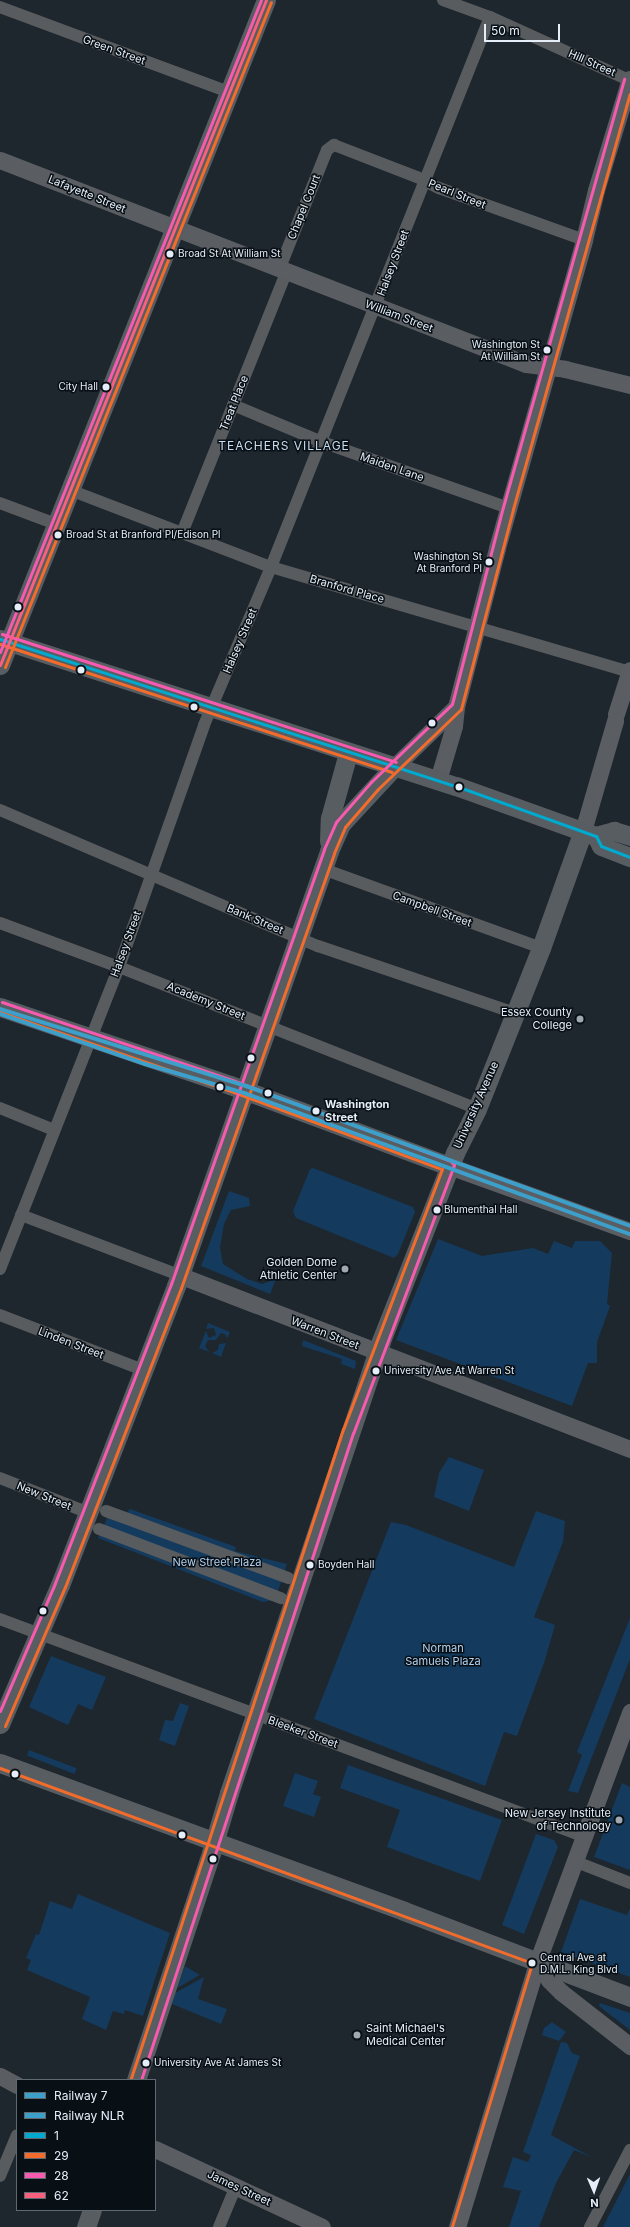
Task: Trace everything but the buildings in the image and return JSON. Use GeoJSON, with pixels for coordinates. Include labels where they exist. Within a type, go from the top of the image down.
{"type":"FeatureCollection","features":[{"type":"Feature","properties":{"kind":"main road"},"geometry":{"type":"LineString","coordinates":[[0,665],[4,640],[70,490],[173,228],[266,0]]}},
{"type":"Feature","properties":{"kind":"main road"},"geometry":{"type":"LineString","coordinates":[[4,640],[348,753],[438,780],[589,833],[614,831],[630,836]]}},
{"type":"Feature","properties":{"kind":"main road"},"geometry":{"type":"LineString","coordinates":[[329,851],[330,818],[348,753]]}},
{"type":"Feature","properties":{"kind":"main road"},"geometry":{"type":"LineString","coordinates":[[0,1724],[97,1512],[143,1370],[179,1275],[244,1090],[300,938],[329,851],[348,815],[394,766]]}},
{"type":"Feature","properties":{"kind":"main road"},"geometry":{"type":"LineString","coordinates":[[589,833],[601,846],[630,857]]}},
{"type":"Feature","properties":{"kind":"main road","name":"University Avenue"},"geometry":{"type":"LineString","coordinates":[[136,2079],[255,1714],[377,1353],[450,1166],[477,1109],[541,948],[589,833]]}},
{"type":"Feature","properties":{"kind":"main road"},"geometry":{"type":"LineString","coordinates":[[0,1007],[244,1090],[450,1166]]}},
{"type":"Feature","properties":{"kind":"main road"},"geometry":{"type":"LineString","coordinates":[[0,1763],[538,1960],[561,1972],[630,1997]]}},
{"type":"Feature","properties":{"kind":"main road"},"geometry":{"type":"LineString","coordinates":[[86,2227],[92,2211]]}},
{"type":"Feature","properties":{"kind":"street","name":"Hill Street"},"geometry":{"type":"LineString","coordinates":[[443,0],[490,18],[630,79]]}},
{"type":"Feature","properties":{"kind":"street","name":"Green Street"},"geometry":{"type":"LineString","coordinates":[[0,6],[228,92]]}},
{"type":"Feature","properties":{"kind":"street","name":"Halsey Street"},"geometry":{"type":"LineString","coordinates":[[0,1269],[90,1037],[119,967],[211,708],[322,442],[490,18]]}},
{"type":"Feature","properties":{"kind":"street"},"geometry":{"type":"LineString","coordinates":[[438,780],[454,726],[456,707],[476,626],[508,508],[584,240],[596,190],[630,79]]}},
{"type":"Feature","properties":{"kind":"street","name":"Pearl Street"},"geometry":{"type":"LineString","coordinates":[[330,145],[425,182],[584,240]]}},
{"type":"Feature","properties":{"kind":"street","name":"Chapel Court"},"geometry":{"type":"LineString","coordinates":[[283,271],[330,145]]}},
{"type":"Feature","properties":{"kind":"street","name":"Lafayette Street"},"geometry":{"type":"LineString","coordinates":[[0,160],[173,228]]}},
{"type":"Feature","properties":{"kind":"street","name":"William Street"},"geometry":{"type":"LineString","coordinates":[[173,228],[526,364],[547,368],[565,369],[630,385]]}},
{"type":"Feature","properties":{"kind":"street","name":"Treat Place"},"geometry":{"type":"LineString","coordinates":[[182,533],[234,405],[283,271]]}},
{"type":"Feature","properties":{"kind":"street","name":"Maiden Lane"},"geometry":{"type":"LineString","coordinates":[[234,405],[322,442],[508,508]]}},
{"type":"Feature","properties":{"kind":"street","name":"Branford Place"},"geometry":{"type":"LineString","coordinates":[[70,490],[271,567],[630,671]]}},
{"type":"Feature","properties":{"kind":"street"},"geometry":{"type":"LineString","coordinates":[[0,503],[56,524]]}},
{"type":"Feature","properties":{"kind":"street","name":"University Avenue"},"geometry":{"type":"LineString","coordinates":[[589,833],[616,717],[630,671]]}},
{"type":"Feature","properties":{"kind":"street"},"geometry":{"type":"LineString","coordinates":[[394,766],[456,707]]}},
{"type":"Feature","properties":{"kind":"street","name":"Bank Street"},"geometry":{"type":"LineString","coordinates":[[0,810],[300,938],[515,1013]]}},
{"type":"Feature","properties":{"kind":"street","name":"Campbell Street"},"geometry":{"type":"LineString","coordinates":[[323,870],[541,948]]}},
{"type":"Feature","properties":{"kind":"street","name":"Academy Street"},"geometry":{"type":"LineString","coordinates":[[0,923],[119,967],[477,1109]]}},
{"type":"Feature","properties":{"kind":"street"},"geometry":{"type":"LineString","coordinates":[[0,1108],[54,1130]]}},
{"type":"Feature","properties":{"kind":"street"},"geometry":{"type":"LineString","coordinates":[[450,1166],[630,1231]]}},
{"type":"Feature","properties":{"kind":"street","name":"Warren Street"},"geometry":{"type":"LineString","coordinates":[[22,1215],[377,1353],[630,1449]]}},
{"type":"Feature","properties":{"kind":"street","name":"Linden Street"},"geometry":{"type":"LineString","coordinates":[[0,1315],[143,1370]]}},
{"type":"Feature","properties":{"kind":"street","name":"New Street"},"geometry":{"type":"LineString","coordinates":[[0,1478],[97,1512],[128,1519],[288,1578]]}},
{"type":"Feature","properties":{"kind":"street"},"geometry":{"type":"LineString","coordinates":[[128,1519],[130,1541]]}},
{"type":"Feature","properties":{"kind":"street"},"geometry":{"type":"LineString","coordinates":[[155,1529],[157,1551]]}},
{"type":"Feature","properties":{"kind":"street"},"geometry":{"type":"LineString","coordinates":[[99,1530],[281,1598]]}},
{"type":"Feature","properties":{"kind":"street"},"geometry":{"type":"LineString","coordinates":[[199,1567],[206,1548]]}},
{"type":"Feature","properties":{"kind":"street"},"geometry":{"type":"LineString","coordinates":[[245,1562],[245,1584]]}},
{"type":"Feature","properties":{"kind":"street"},"geometry":{"type":"LineString","coordinates":[[267,1593],[274,1573]]}},
{"type":"Feature","properties":{"kind":"street","name":"Bleeker Street"},"geometry":{"type":"LineString","coordinates":[[0,1619],[583,1836]]}},
{"type":"Feature","properties":{"kind":"street"},"geometry":{"type":"LineString","coordinates":[[456,2227],[538,1960],[583,1836],[628,1721]]}},
{"type":"Feature","properties":{"kind":"street"},"geometry":{"type":"LineString","coordinates":[[574,1861],[630,1883]]}},
{"type":"Feature","properties":{"kind":"street"},"geometry":{"type":"LineString","coordinates":[[538,1960],[561,1992],[630,2046]]}},
{"type":"Feature","properties":{"kind":"street"},"geometry":{"type":"LineString","coordinates":[[0,2076],[16,2084]]}},
{"type":"Feature","properties":{"kind":"street"},"geometry":{"type":"LineString","coordinates":[[0,2176],[16,2136]]}},
{"type":"Feature","properties":{"kind":"street","name":"James Street"},"geometry":{"type":"LineString","coordinates":[[156,2149],[322,2227]]}},
{"type":"Feature","properties":{"kind":"street"},"geometry":{"type":"LineString","coordinates":[[590,2227],[630,2150]]}},
{"type":"Feature","properties":{"kind":"street"},"geometry":{"type":"LineString","coordinates":[[219,2227],[236,2186]]}},
{"type":"Feature","properties":{"kind":"green space"},"geometry":{"type":"Polygon","coordinates":[[[313,1168],[413,1207],[415,1212],[398,1254],[394,1258],[296,1218],[293,1211],[310,1169],[313,1168]]]}},
{"type":"Feature","properties":{"kind":"green space"},"geometry":{"type":"Polygon","coordinates":[[[229,1191],[249,1198],[250,1206],[231,1210],[224,1224],[220,1247],[223,1264],[247,1279],[262,1284],[276,1279],[270,1294],[201,1266],[229,1191]]]}},
{"type":"Feature","properties":{"kind":"green space"},"geometry":{"type":"Polygon","coordinates":[[[438,1239],[482,1256],[533,1248],[548,1254],[554,1241],[572,1248],[575,1241],[600,1241],[612,1253],[607,1304],[610,1306],[597,1342],[597,1363],[588,1363],[572,1406],[396,1340],[438,1239]]]}},
{"type":"Feature","properties":{"kind":"green space"},"geometry":{"type":"Polygon","coordinates":[[[208,1323],[230,1332],[227,1339],[226,1335],[221,1333],[216,1340],[208,1340],[205,1346],[209,1352],[199,1348],[206,1331],[209,1338],[216,1335],[214,1328],[206,1329],[208,1323]]]}},
{"type":"Feature","properties":{"kind":"green space"},"geometry":{"type":"Polygon","coordinates":[[[303,1340],[356,1361],[355,1369],[341,1364],[342,1359],[302,1346],[303,1340]]]}},
{"type":"Feature","properties":{"kind":"green space"},"geometry":{"type":"Polygon","coordinates":[[[226,1343],[221,1357],[212,1353],[218,1350],[219,1344],[226,1343]]]}},
{"type":"Feature","properties":{"kind":"green space"},"geometry":{"type":"Polygon","coordinates":[[[449,1457],[484,1470],[469,1511],[434,1497],[439,1473],[449,1457]]]}},
{"type":"Feature","properties":{"kind":"green space","name":"New Street Plaza"},"geometry":{"type":"Polygon","coordinates":[[[130,1509],[236,1547],[235,1551],[287,1564],[275,1600],[263,1602],[98,1538],[111,1510],[127,1512],[130,1509]]]}},
{"type":"Feature","properties":{"kind":"green space","name":"Norman Samuels Plaza"},"geometry":{"type":"Polygon","coordinates":[[[536,1511],[565,1521],[563,1542],[534,1617],[555,1625],[545,1660],[517,1736],[504,1732],[485,1786],[314,1719],[391,1522],[406,1525],[514,1567],[536,1511]]]}},
{"type":"Feature","properties":{"kind":"green space"},"geometry":{"type":"Polygon","coordinates":[[[630,1618],[630,1659],[578,1793],[568,1791],[582,1755],[577,1752],[630,1618]]]}},
{"type":"Feature","properties":{"kind":"green space"},"geometry":{"type":"Polygon","coordinates":[[[51,1656],[106,1677],[92,1710],[78,1704],[68,1725],[29,1707],[51,1656]]]}},
{"type":"Feature","properties":{"kind":"green space"},"geometry":{"type":"Polygon","coordinates":[[[180,1703],[189,1706],[175,1746],[159,1740],[165,1720],[173,1721],[180,1703]]]}},
{"type":"Feature","properties":{"kind":"green space"},"geometry":{"type":"Polygon","coordinates":[[[29,1750],[77,1768],[74,1774],[27,1756],[29,1750]]]}},
{"type":"Feature","properties":{"kind":"green space"},"geometry":{"type":"Polygon","coordinates":[[[348,1765],[502,1820],[480,1881],[387,1847],[400,1810],[340,1788],[348,1765]]]}},
{"type":"Feature","properties":{"kind":"green space"},"geometry":{"type":"Polygon","coordinates":[[[295,1773],[318,1781],[313,1794],[321,1797],[314,1817],[283,1806],[295,1773]]]}},
{"type":"Feature","properties":{"kind":"green space","name":"New Jersey Institute of Technology"},"geometry":{"type":"Polygon","coordinates":[[[622,1783],[630,1787],[630,1870],[594,1857],[622,1783]]]}},
{"type":"Feature","properties":{"kind":"green space"},"geometry":{"type":"Polygon","coordinates":[[[536,1834],[554,1840],[558,1847],[524,1934],[502,1925],[536,1834]]]}},
{"type":"Feature","properties":{"kind":"green space"},"geometry":{"type":"Polygon","coordinates":[[[78,1894],[170,1933],[143,2016],[125,2010],[124,2014],[113,2011],[106,2030],[82,2019],[90,1997],[27,1970],[31,1960],[26,1958],[36,1934],[39,1935],[50,1901],[72,1909],[78,1894]]]}},
{"type":"Feature","properties":{"kind":"green space"},"geometry":{"type":"Polygon","coordinates":[[[580,1899],[627,1915],[630,1908],[630,1977],[561,1952],[580,1899]]]}},
{"type":"Feature","properties":{"kind":"green space"},"geometry":{"type":"Polygon","coordinates":[[[185,1966],[200,1975],[177,1988],[185,1966]]]}},
{"type":"Feature","properties":{"kind":"green space"},"geometry":{"type":"Polygon","coordinates":[[[204,1977],[198,1999],[227,2009],[221,2024],[172,2004],[175,1993],[204,1977]]]}},
{"type":"Feature","properties":{"kind":"green space"},"geometry":{"type":"Polygon","coordinates":[[[600,2003],[630,2013],[630,2030],[599,2006],[600,2003]]]}},
{"type":"Feature","properties":{"kind":"green space"},"geometry":{"type":"Polygon","coordinates":[[[552,2022],[566,2032],[559,2041],[542,2035],[544,2028],[552,2022]]]}},
{"type":"Feature","properties":{"kind":"green space"},"geometry":{"type":"Polygon","coordinates":[[[561,2042],[567,2043],[572,2053],[580,2056],[551,2135],[593,2158],[574,2150],[556,2183],[539,2227],[509,2227],[521,2191],[503,2187],[513,2157],[528,2162],[531,2155],[523,2152],[561,2042]]]}},
{"type":"Feature","properties":{"kind":"green space"},"geometry":{"type":"Polygon","coordinates":[[[630,2174],[630,2227],[603,2227],[630,2174]]]}},
{"type":"Feature","properties":{"kind":"rail line","name":"NLR"},"geometry":{"type":"LineString","coordinates":[[0,1009],[246,1086],[630,1226]]}},
{"type":"Feature","properties":{"kind":"rail line","name":"7"},"geometry":{"type":"LineString","coordinates":[[0,1014],[145,1064],[244,1093],[630,1234]]}},
{"type":"Feature","properties":{"kind":"transit line","name":"28"},"geometry":{"type":"LineString","coordinates":[[0,652],[261,0]]}},
{"type":"Feature","properties":{"kind":"transit line","name":"62"},"geometry":{"type":"LineString","coordinates":[[0,665],[266,0]]}},
{"type":"Feature","properties":{"kind":"transit line","name":"29"},"geometry":{"type":"LineString","coordinates":[[5,667],[271,2]]}},
{"type":"Feature","properties":{"kind":"transit line","name":"28"},"geometry":{"type":"LineString","coordinates":[[0,1711],[55,1583],[171,1284],[324,849],[336,822],[371,782],[452,704],[503,507],[624,79]]}},
{"type":"Feature","properties":{"kind":"transit line","name":"29"},"geometry":{"type":"LineString","coordinates":[[5,1726],[65,1587],[181,1288],[334,853],[345,827],[378,789],[461,709],[513,509],[630,94]]}},
{"type":"Feature","properties":{"kind":"transit line","name":"28"},"geometry":{"type":"LineString","coordinates":[[2,634],[396,762]]}},
{"type":"Feature","properties":{"kind":"transit line","name":"1"},"geometry":{"type":"LineString","coordinates":[[0,639],[456,786],[596,836],[601,846],[630,857]]}},
{"type":"Feature","properties":{"kind":"transit line","name":"29"},"geometry":{"type":"LineString","coordinates":[[0,644],[392,772]]}},
{"type":"Feature","properties":{"kind":"transit line","name":"28"},"geometry":{"type":"LineString","coordinates":[[2,1002],[232,1080],[451,1161],[454,1165],[353,1433],[141,2079]]}},
{"type":"Feature","properties":{"kind":"transit line","name":"29"},"geometry":{"type":"LineString","coordinates":[[0,1012],[228,1090],[442,1169],[343,1429],[131,2078]]}},
{"type":"Feature","properties":{"kind":"transit line","name":"29"},"geometry":{"type":"LineString","coordinates":[[0,1768],[532,1963],[452,2226]]}},
{"type":"Feature","properties":{"kind":"place","name":"Broad St At William St"},"geometry":{"type":"Point","coordinates":[170,254]}},
{"type":"Feature","properties":{"kind":"place","name":"Washington St At William St"},"geometry":{"type":"Point","coordinates":[547,350]}},
{"type":"Feature","properties":{"kind":"place","name":"City Hall"},"geometry":{"type":"Point","coordinates":[106,387]}},
{"type":"Feature","properties":{"kind":"place","name":"Broad St at Branford Pl/Edison Pl"},"geometry":{"type":"Point","coordinates":[58,535]}},
{"type":"Feature","properties":{"kind":"place","name":"Washington St At Branford Pl"},"geometry":{"type":"Point","coordinates":[489,562]}},
{"type":"Feature","properties":{"kind":"place","name":"Essex County College"},"geometry":{"type":"Point","coordinates":[580,1019]}},
{"type":"Feature","properties":{"kind":"place","name":"Washington Street"},"geometry":{"type":"Point","coordinates":[316,1111]}},
{"type":"Feature","properties":{"kind":"place","name":"Blumenthal Hall"},"geometry":{"type":"Point","coordinates":[437,1210]}},
{"type":"Feature","properties":{"kind":"place","name":"Golden Dome Athletic Center"},"geometry":{"type":"Point","coordinates":[345,1269]}},
{"type":"Feature","properties":{"kind":"place","name":"University Ave At Warren St"},"geometry":{"type":"Point","coordinates":[376,1371]}},
{"type":"Feature","properties":{"kind":"place","name":"Boyden Hall"},"geometry":{"type":"Point","coordinates":[310,1565]}},
{"type":"Feature","properties":{"kind":"place","name":"New Jersey Institute of Technology"},"geometry":{"type":"Point","coordinates":[619,1820]}},
{"type":"Feature","properties":{"kind":"place","name":"Central Ave at D.M.L. King Blvd"},"geometry":{"type":"Point","coordinates":[532,1963]}},
{"type":"Feature","properties":{"kind":"place","name":"Saint Michael's Medical Center"},"geometry":{"type":"Point","coordinates":[357,2035]}},
{"type":"Feature","properties":{"kind":"place","name":"University Ave At James St"},"geometry":{"type":"Point","coordinates":[146,2063]}},
{"type":"Feature","properties":{"kind":"district","name":"TEACHERS VILLAGE"},"geometry":{"type":"Point","coordinates":[284,446]}}]}
